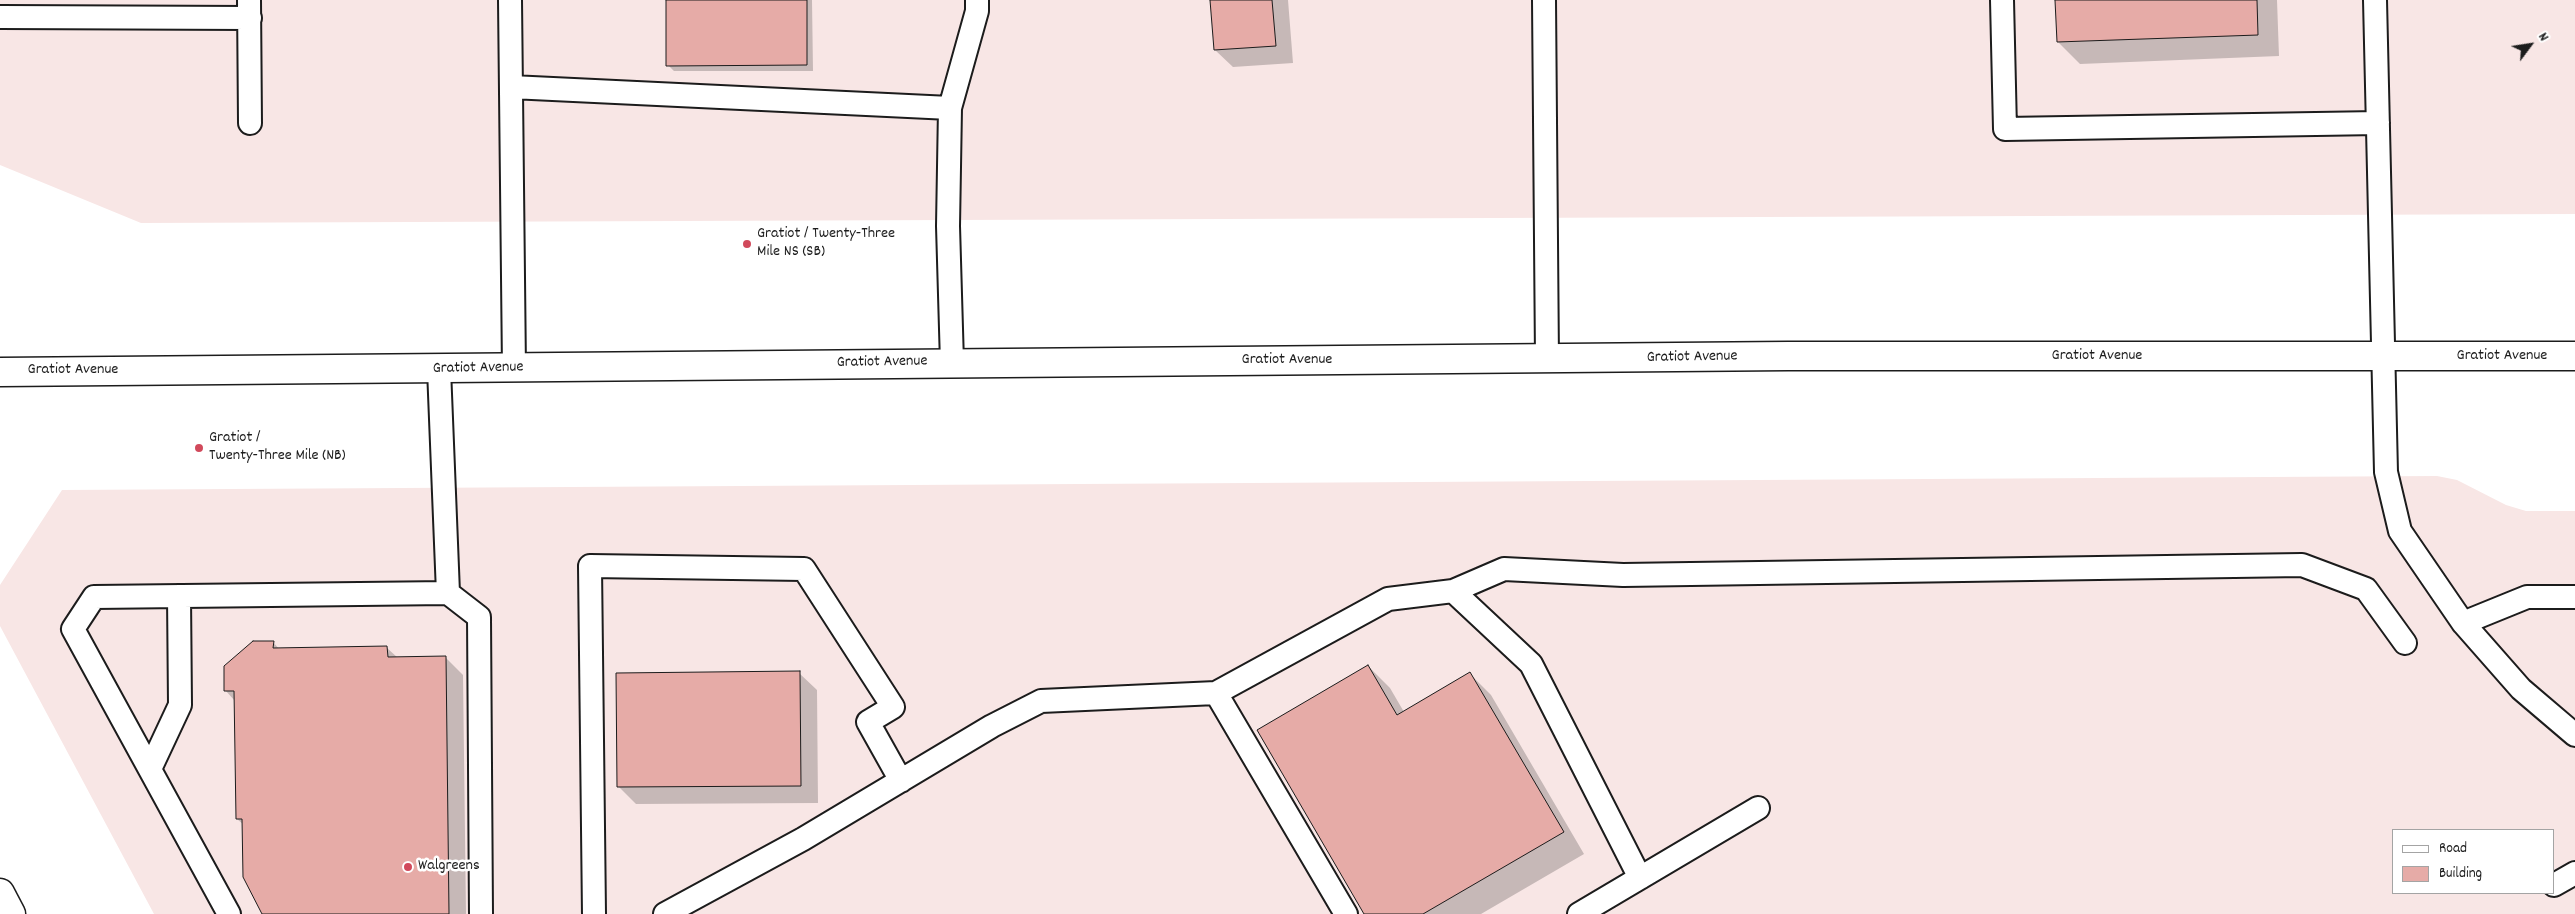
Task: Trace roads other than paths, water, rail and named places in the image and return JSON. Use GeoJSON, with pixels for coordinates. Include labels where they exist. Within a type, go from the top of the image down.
{"type":"FeatureCollection","features":[{"type":"Feature","properties":{"kind":"main road","name":"Gratiot Avenue"},"geometry":{"type":"LineString","coordinates":[[0,372],[514,369],[952,363],[1548,360],[1788,356],[2575,356]]}},
{"type":"Feature","properties":{"kind":"main road"},"geometry":{"type":"LineString","coordinates":[[0,892],[11,914]]}},
{"type":"Feature","properties":{"kind":"lane"},"geometry":{"type":"LineString","coordinates":[[510,0],[514,369]]}},
{"type":"Feature","properties":{"kind":"lane"},"geometry":{"type":"LineString","coordinates":[[952,363],[948,226],[950,108],[977,11],[977,0]]}},
{"type":"Feature","properties":{"kind":"lane"},"geometry":{"type":"LineString","coordinates":[[1544,0],[1548,360]]}},
{"type":"Feature","properties":{"kind":"lane"},"geometry":{"type":"LineString","coordinates":[[2002,0],[2005,129],[2378,123]]}},
{"type":"Feature","properties":{"kind":"lane"},"geometry":{"type":"LineString","coordinates":[[2375,0],[2386,472],[2400,531],[2463,623],[2521,689],[2575,735]]}},
{"type":"Feature","properties":{"kind":"lane"},"geometry":{"type":"LineString","coordinates":[[0,18],[250,9],[250,122]]}},
{"type":"Feature","properties":{"kind":"lane"},"geometry":{"type":"LineString","coordinates":[[512,87],[950,108]]}},
{"type":"Feature","properties":{"kind":"lane"},"geometry":{"type":"LineString","coordinates":[[439,369],[448,593]]}},
{"type":"Feature","properties":{"kind":"lane"},"geometry":{"type":"LineString","coordinates":[[666,914],[804,839],[992,726],[1041,701],[1216,693],[1388,599],[1453,591],[1504,569],[1623,575],[2302,565],[2366,589],[2405,643]]}},
{"type":"Feature","properties":{"kind":"lane"},"geometry":{"type":"LineString","coordinates":[[594,914],[590,566],[804,568],[892,707],[868,722],[901,781]]}},
{"type":"Feature","properties":{"kind":"lane"},"geometry":{"type":"LineString","coordinates":[[1453,591],[1531,664],[1640,878]]}},
{"type":"Feature","properties":{"kind":"lane"},"geometry":{"type":"LineString","coordinates":[[229,914],[73,629],[94,597],[448,593],[479,616],[481,914]]}},
{"type":"Feature","properties":{"kind":"lane"},"geometry":{"type":"LineString","coordinates":[[150,769],[180,705],[179,596]]}},
{"type":"Feature","properties":{"kind":"lane"},"geometry":{"type":"LineString","coordinates":[[2463,623],[2527,597],[2575,597]]}},
{"type":"Feature","properties":{"kind":"lane"},"geometry":{"type":"LineString","coordinates":[[1216,693],[1346,914]]}},
{"type":"Feature","properties":{"kind":"lane"},"geometry":{"type":"LineString","coordinates":[[1579,914],[1758,808]]}},
{"type":"Feature","properties":{"kind":"lane"},"geometry":{"type":"LineString","coordinates":[[2555,884],[2575,873]]}},
{"type":"Feature","properties":{"kind":"place","name":"Gratiot / Twenty-Three Mile NS (SB)"},"geometry":{"type":"Point","coordinates":[747,244]}},
{"type":"Feature","properties":{"kind":"place","name":"Gratiot / Twenty-Three Mile (NB)"},"geometry":{"type":"Point","coordinates":[199,448]}},
{"type":"Feature","properties":{"kind":"place","name":"Walgreens"},"geometry":{"type":"Point","coordinates":[408,867]}}]}
